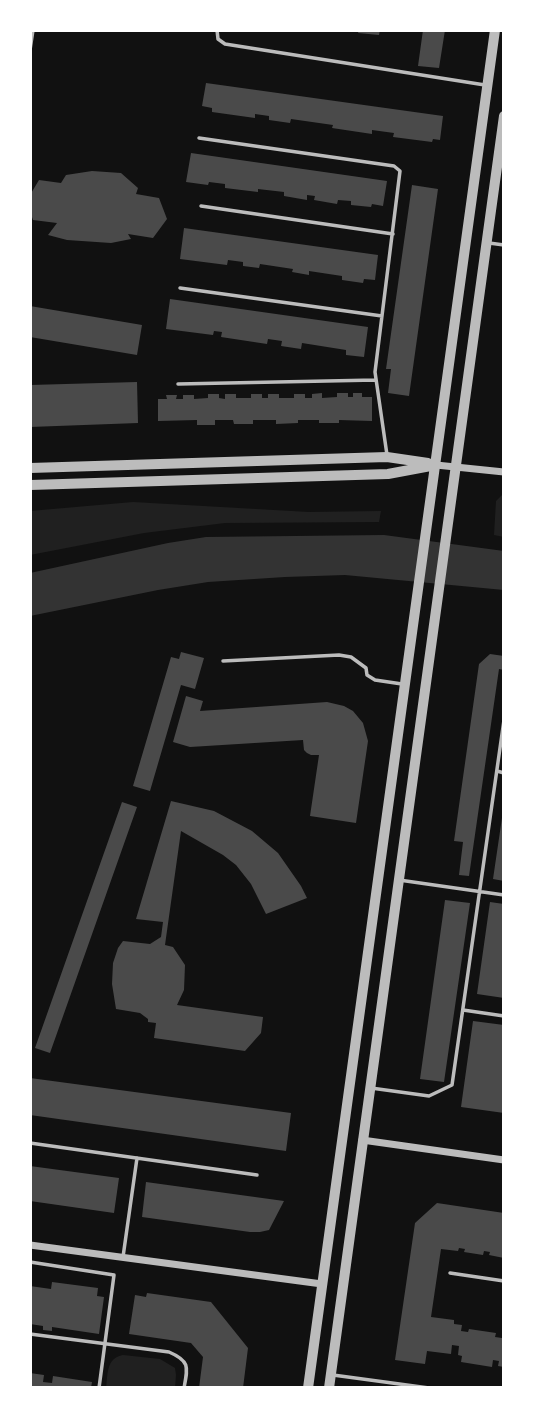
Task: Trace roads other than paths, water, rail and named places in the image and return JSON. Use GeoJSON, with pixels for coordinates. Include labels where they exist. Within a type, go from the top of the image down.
{"type":"FeatureCollection","features":[{"type":"Feature","properties":{"kind":"street"},"geometry":{"type":"LineString","coordinates":[[309,1388],[495,30]]}},
{"type":"Feature","properties":{"kind":"street"},"geometry":{"type":"LineString","coordinates":[[329,1388],[504,116]]}},
{"type":"Feature","properties":{"kind":"street"},"geometry":{"type":"LineString","coordinates":[[30,468],[387,457],[504,472]]}},
{"type":"Feature","properties":{"kind":"street"},"geometry":{"type":"LineString","coordinates":[[30,485],[388,474],[436,465]]}},
{"type":"Feature","properties":{"kind":"street"},"geometry":{"type":"LineString","coordinates":[[362,1140],[504,1160]]}},
{"type":"Feature","properties":{"kind":"street"},"geometry":{"type":"LineString","coordinates":[[30,1245],[322,1284]]}},
{"type":"Feature","properties":{"kind":"lane"},"geometry":{"type":"LineString","coordinates":[[217,30],[218,39],[225,44],[488,85]]}},
{"type":"Feature","properties":{"kind":"lane"},"geometry":{"type":"LineString","coordinates":[[30,50],[32,32]]}},
{"type":"Feature","properties":{"kind":"lane"},"geometry":{"type":"LineString","coordinates":[[200,138],[394,166],[400,171],[375,372],[387,457]]}},
{"type":"Feature","properties":{"kind":"lane"},"geometry":{"type":"LineString","coordinates":[[201,206],[393,234]]}},
{"type":"Feature","properties":{"kind":"lane"},"geometry":{"type":"LineString","coordinates":[[487,242],[504,245]]}},
{"type":"Feature","properties":{"kind":"lane"},"geometry":{"type":"LineString","coordinates":[[180,288],[382,316]]}},
{"type":"Feature","properties":{"kind":"lane"},"geometry":{"type":"LineString","coordinates":[[178,384],[376,380]]}},
{"type":"Feature","properties":{"kind":"lane"},"geometry":{"type":"LineString","coordinates":[[223,661],[351,657],[366,668],[368,675],[375,680],[405,685]]}},
{"type":"Feature","properties":{"kind":"lane"},"geometry":{"type":"LineString","coordinates":[[369,1088],[429,1096],[452,1085],[504,720]]}},
{"type":"Feature","properties":{"kind":"lane"},"geometry":{"type":"LineString","coordinates":[[497,771],[504,773]]}},
{"type":"Feature","properties":{"kind":"lane"},"geometry":{"type":"LineString","coordinates":[[398,880],[504,895]]}},
{"type":"Feature","properties":{"kind":"lane"},"geometry":{"type":"LineString","coordinates":[[463,1010],[504,1016]]}},
{"type":"Feature","properties":{"kind":"lane"},"geometry":{"type":"LineString","coordinates":[[30,1143],[257,1175]]}},
{"type":"Feature","properties":{"kind":"lane"},"geometry":{"type":"LineString","coordinates":[[123,1257],[137,1158]]}},
{"type":"Feature","properties":{"kind":"lane"},"geometry":{"type":"LineString","coordinates":[[30,1262],[114,1275],[99,1388]]}},
{"type":"Feature","properties":{"kind":"lane"},"geometry":{"type":"LineString","coordinates":[[450,1273],[504,1281]]}},
{"type":"Feature","properties":{"kind":"lane"},"geometry":{"type":"LineString","coordinates":[[30,1334],[169,1353],[181,1358],[185,1363],[187,1373],[184,1388]]}},
{"type":"Feature","properties":{"kind":"lane"},"geometry":{"type":"LineString","coordinates":[[331,1375],[429,1388]]}},
{"type":"Feature","properties":{"kind":"lane"},"geometry":{"type":"LineString","coordinates":[[388,1388],[389,1382]]}}]}
